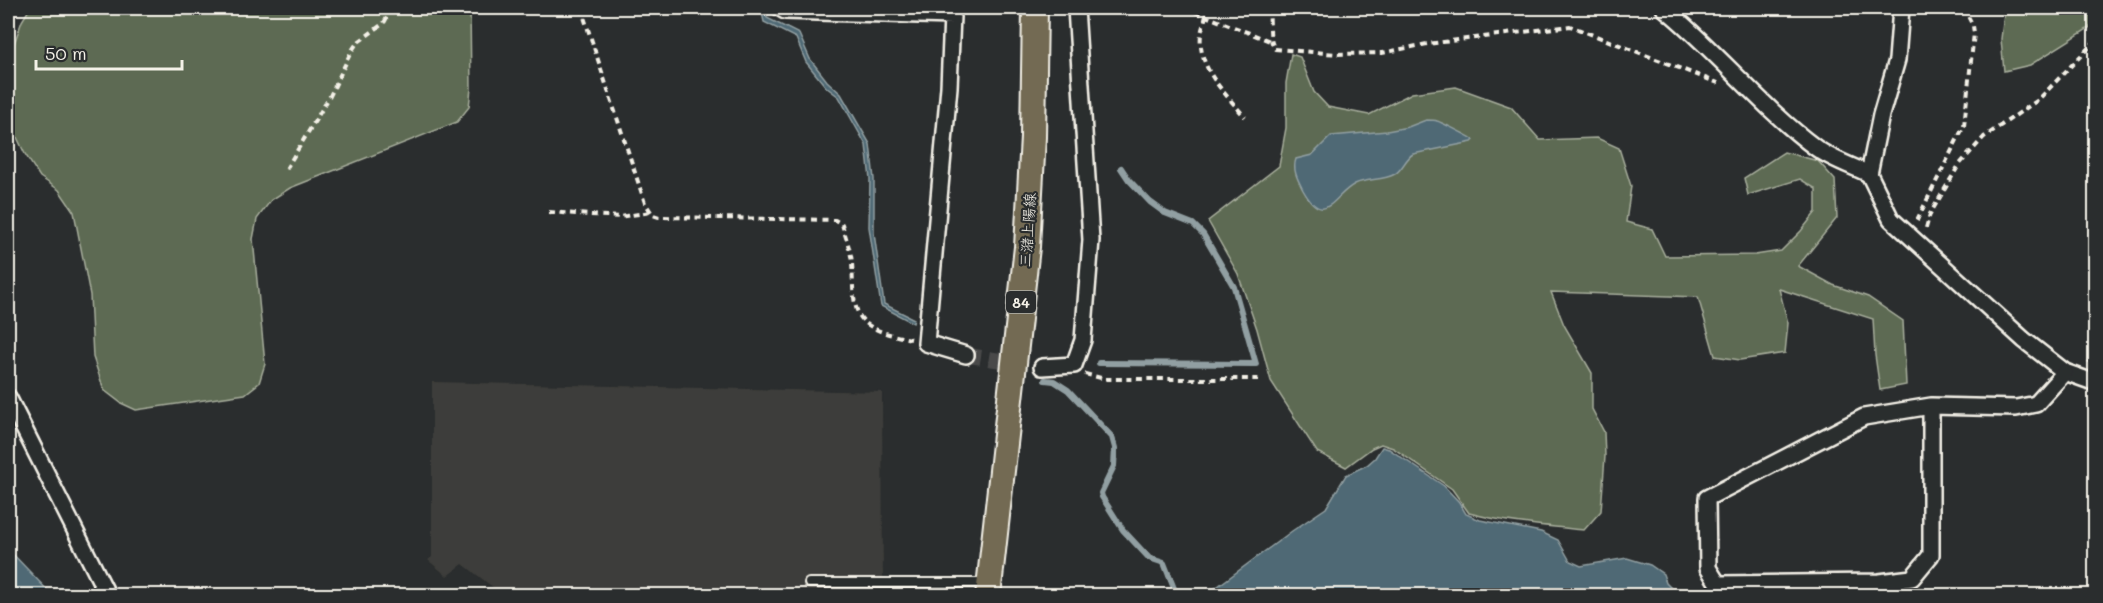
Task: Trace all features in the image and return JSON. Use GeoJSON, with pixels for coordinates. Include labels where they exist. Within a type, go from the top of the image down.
{"type":"FeatureCollection","features":[{"type":"Feature","properties":{"kind":"main road","name":"三潴上陽線"},"geometry":{"type":"LineString","coordinates":[[989,589],[1027,247],[1033,137],[1035,8]]}},
{"type":"Feature","properties":{"kind":"street"},"geometry":{"type":"LineString","coordinates":[[780,8],[785,11],[952,16],[948,99],[926,343],[966,355]]}},
{"type":"Feature","properties":{"kind":"street"},"geometry":{"type":"LineString","coordinates":[[1042,368],[1074,365],[1083,340],[1091,240],[1076,8]]}},
{"type":"Feature","properties":{"kind":"street"},"geometry":{"type":"LineString","coordinates":[[1664,8],[1682,22],[1761,99],[1817,149],[1869,174]]}},
{"type":"Feature","properties":{"kind":"street"},"geometry":{"type":"LineString","coordinates":[[1902,8],[1898,60],[1881,115],[1869,174],[1891,219],[2024,340],[2065,372],[2096,383]]}},
{"type":"Feature","properties":{"kind":"street"},"geometry":{"type":"LineString","coordinates":[[1931,406],[1931,555],[1912,578],[1879,582],[1718,584],[1708,568],[1707,498],[1864,417],[1931,406],[2016,408],[2036,404],[2065,372]]}},
{"type":"Feature","properties":{"kind":"street"},"geometry":{"type":"LineString","coordinates":[[8,397],[108,596]]}},
{"type":"Feature","properties":{"kind":"lane"},"geometry":{"type":"LineString","coordinates":[[809,583],[989,589]]}},
{"type":"Feature","properties":{"kind":"path"},"geometry":{"type":"LineString","coordinates":[[286,169],[330,96],[351,52],[357,44],[384,23],[392,8]]}},
{"type":"Feature","properties":{"kind":"path"},"geometry":{"type":"LineString","coordinates":[[581,8],[645,203],[653,215],[659,217],[835,220],[842,224],[851,256],[854,297],[858,312],[865,323],[884,332],[926,343]]}},
{"type":"Feature","properties":{"kind":"path"},"geometry":{"type":"LineString","coordinates":[[1185,8],[1270,41]]}},
{"type":"Feature","properties":{"kind":"path"},"geometry":{"type":"LineString","coordinates":[[1268,8],[1271,19],[1270,41],[1275,49],[1338,54],[1382,53],[1427,44],[1570,26],[1729,87]]}},
{"type":"Feature","properties":{"kind":"path"},"geometry":{"type":"LineString","coordinates":[[1914,240],[1964,126],[1974,33],[1964,8]]}},
{"type":"Feature","properties":{"kind":"path"},"geometry":{"type":"LineString","coordinates":[[1206,15],[1201,34],[1202,54],[1214,80],[1245,117]]}},
{"type":"Feature","properties":{"kind":"path"},"geometry":{"type":"LineString","coordinates":[[1914,240],[1959,165],[1984,137],[2038,100],[2096,40]]}},
{"type":"Feature","properties":{"kind":"path"},"geometry":{"type":"LineString","coordinates":[[549,212],[620,217],[650,212]]}},
{"type":"Feature","properties":{"kind":"path"},"geometry":{"type":"LineString","coordinates":[[1074,365],[1086,376],[1105,378],[1260,379]]}},
{"type":"Feature","properties":{"kind":"shaded area"},"geometry":{"type":"Polygon","coordinates":[[[432,382],[882,392],[883,595],[503,595],[463,564],[447,576],[428,560],[432,557],[432,382]]]}},
{"type":"Feature","properties":{"kind":"green space"},"geometry":{"type":"Polygon","coordinates":[[[30,8],[470,8],[471,88],[469,107],[457,122],[290,188],[271,200],[257,219],[253,239],[265,364],[259,383],[245,394],[136,410],[121,403],[104,390],[93,357],[90,295],[74,212],[59,190],[40,177],[14,131],[9,110],[9,58],[22,21],[30,8]]]}},
{"type":"Feature","properties":{"kind":"green space"},"geometry":{"type":"Polygon","coordinates":[[[2003,8],[2095,8],[2095,22],[2030,65],[2004,71],[2001,39],[2003,8]]]}},
{"type":"Feature","properties":{"kind":"green space"},"geometry":{"type":"Polygon","coordinates":[[[1291,54],[1300,57],[1314,92],[1328,107],[1369,115],[1412,93],[1456,87],[1511,107],[1540,140],[1597,138],[1619,148],[1631,186],[1626,222],[1652,229],[1665,256],[1755,255],[1781,251],[1816,212],[1816,189],[1800,179],[1748,195],[1744,178],[1784,152],[1818,161],[1835,180],[1837,218],[1798,266],[1833,285],[1868,297],[1903,321],[1906,385],[1880,390],[1873,319],[1779,289],[1788,323],[1785,353],[1740,360],[1715,356],[1698,297],[1551,292],[1564,325],[1592,373],[1592,409],[1604,432],[1605,456],[1601,511],[1584,530],[1512,522],[1469,513],[1452,489],[1393,448],[1381,444],[1346,467],[1317,452],[1271,381],[1257,329],[1238,274],[1208,221],[1279,166],[1286,128],[1286,83],[1291,54]]]}},
{"type":"Feature","properties":{"kind":"water"},"geometry":{"type":"Polygon","coordinates":[[[761,8],[765,8],[767,18],[799,34],[810,59],[827,81],[841,94],[870,144],[874,179],[874,233],[884,304],[914,319],[913,323],[881,306],[869,227],[870,179],[866,145],[839,97],[826,87],[806,62],[796,38],[764,22],[761,8]]]}},
{"type":"Feature","properties":{"kind":"water"},"geometry":{"type":"Polygon","coordinates":[[[1426,120],[1440,122],[1474,140],[1413,154],[1395,174],[1355,184],[1329,206],[1323,208],[1317,207],[1303,190],[1295,171],[1296,159],[1312,155],[1331,136],[1387,131],[1408,127],[1426,120]]]}},
{"type":"Feature","properties":{"kind":"water"},"geometry":{"type":"Polygon","coordinates":[[[1382,447],[1389,449],[1444,486],[1459,502],[1466,514],[1480,520],[1541,532],[1558,540],[1570,561],[1581,566],[1627,558],[1650,565],[1663,574],[1666,583],[1678,595],[1206,595],[1326,508],[1346,475],[1367,465],[1382,447]]]}},
{"type":"Feature","properties":{"kind":"water"},"geometry":{"type":"Polygon","coordinates":[[[8,549],[52,595],[23,595],[8,582],[8,549]]]}},
{"type":"Feature","properties":{"kind":"waterway"},"geometry":{"type":"LineString","coordinates":[[1099,363],[1256,364],[1234,287],[1203,234],[1193,224],[1165,213],[1150,202],[1121,168]]}},
{"type":"Feature","properties":{"kind":"waterway"},"geometry":{"type":"LineString","coordinates":[[1045,380],[1054,381],[1068,390],[1112,437],[1115,448],[1114,466],[1101,493],[1102,497],[1123,530],[1149,558],[1164,563],[1177,596]]}},
{"type":"Feature","properties":{"kind":"tunnel"},"geometry":{"type":"LineString","coordinates":[[966,355],[1042,367]]}}]}
